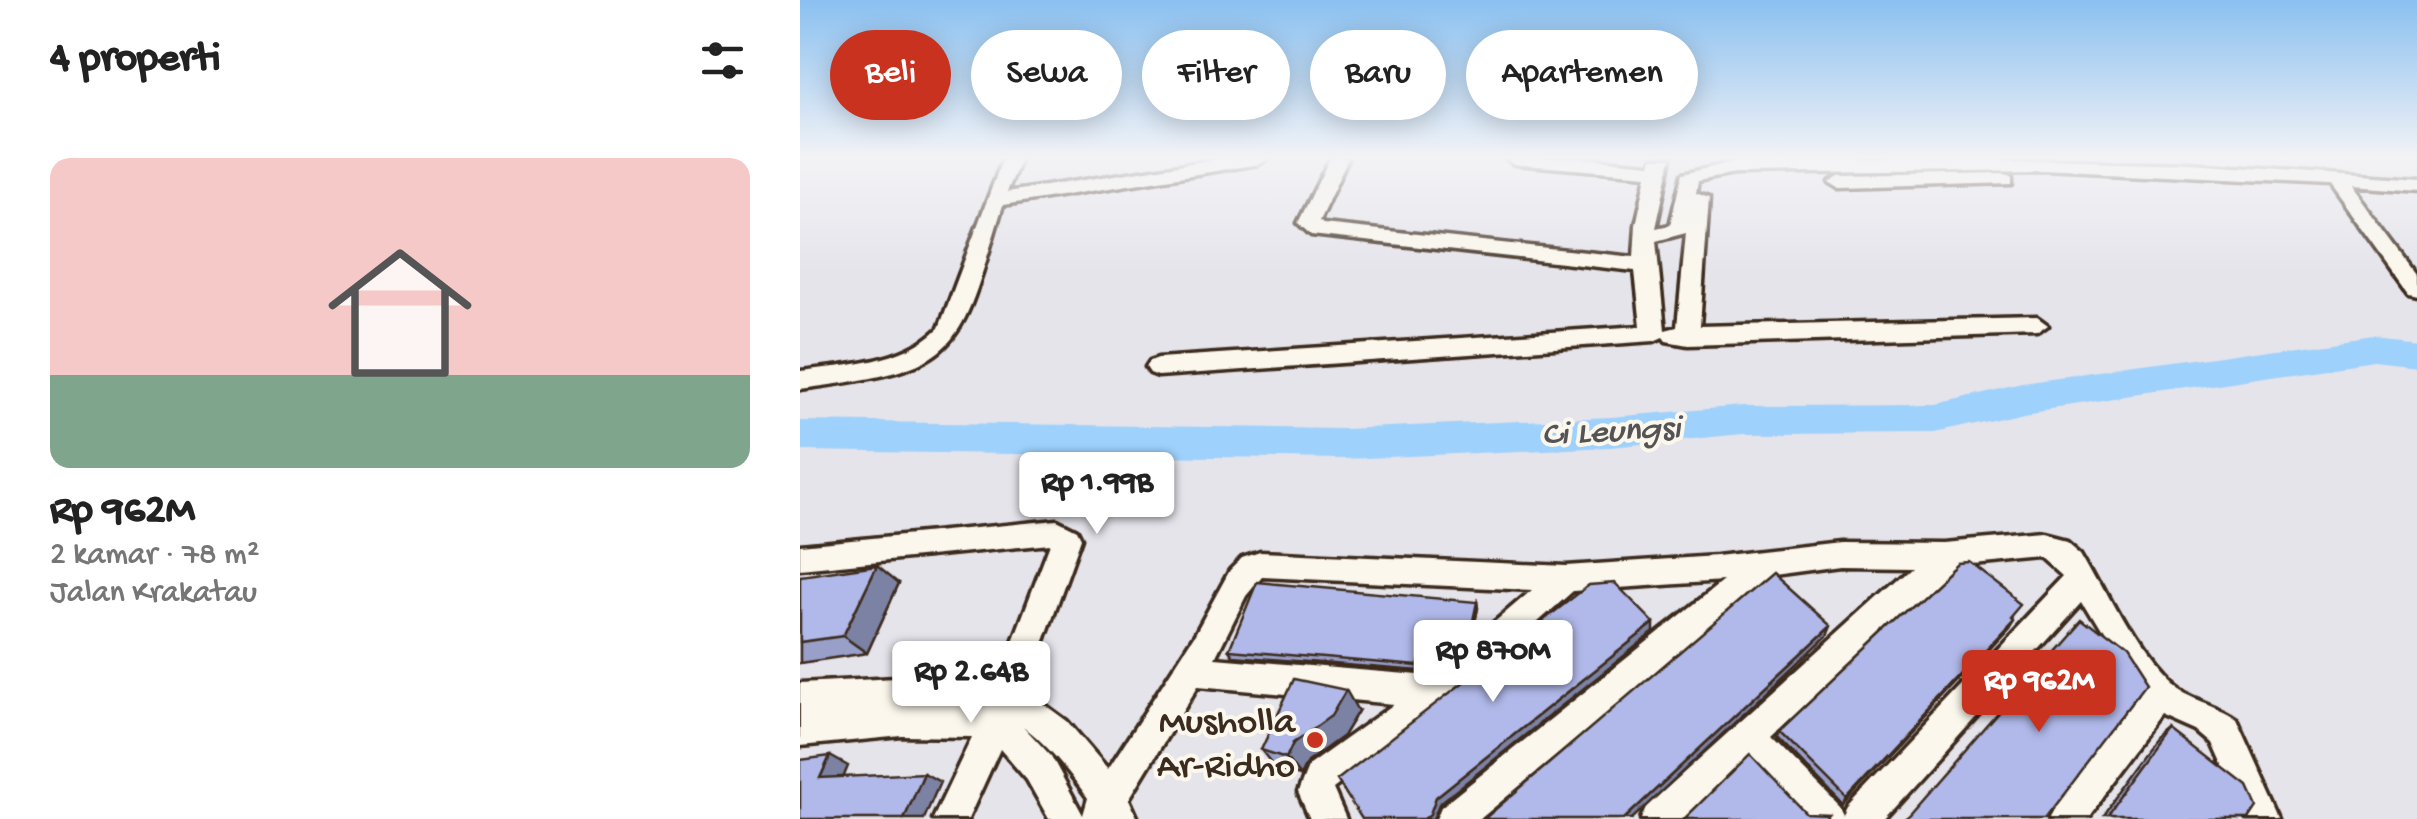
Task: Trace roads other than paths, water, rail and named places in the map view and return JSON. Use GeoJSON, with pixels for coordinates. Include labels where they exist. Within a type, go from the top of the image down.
{"type":"FeatureCollection","features":[{"type":"Feature","properties":{"kind":"street"},"geometry":{"type":"LineString","coordinates":[[800,380],[864,372],[922,353],[939,343],[954,321],[996,196]]}},
{"type":"Feature","properties":{"kind":"street"},"geometry":{"type":"LineString","coordinates":[[994,200],[1018,196]]}},
{"type":"Feature","properties":{"kind":"street"},"geometry":{"type":"LineString","coordinates":[[1321,196],[1308,223],[1318,230],[1642,266]]}},
{"type":"Feature","properties":{"kind":"street"},"geometry":{"type":"LineString","coordinates":[[1653,196],[1642,266],[1654,333]]}},
{"type":"Feature","properties":{"kind":"street"},"geometry":{"type":"LineString","coordinates":[[1645,236],[1674,232],[1680,226],[1686,196]]}},
{"type":"Feature","properties":{"kind":"street"},"geometry":{"type":"LineString","coordinates":[[1688,337],[1699,196]]}},
{"type":"Feature","properties":{"kind":"street"},"geometry":{"type":"LineString","coordinates":[[2349,196],[2416,288]]}},
{"type":"Feature","properties":{"kind":"street"},"geometry":{"type":"LineString","coordinates":[[1158,368],[1654,333],[1688,337],[2037,326]]}},
{"type":"Feature","properties":{"kind":"street"},"geometry":{"type":"LineString","coordinates":[[800,557],[1064,534],[1067,544],[1001,712],[950,819]]}},
{"type":"Feature","properties":{"kind":"street"},"geometry":{"type":"LineString","coordinates":[[1110,812],[1140,746],[1194,670],[1244,573],[1260,564],[1566,579],[1765,564],[1840,554],[1944,555],[2048,546],[2068,555],[2136,668],[2159,696],[2212,720],[2224,732],[2265,819]]}},
{"type":"Feature","properties":{"kind":"street"},"geometry":{"type":"LineString","coordinates":[[1658,819],[1944,555]]}},
{"type":"Feature","properties":{"kind":"street"},"geometry":{"type":"LineString","coordinates":[[1453,819],[1765,564]]}},
{"type":"Feature","properties":{"kind":"street"},"geometry":{"type":"LineString","coordinates":[[1860,819],[2084,578]]}},
{"type":"Feature","properties":{"kind":"street"},"geometry":{"type":"LineString","coordinates":[[1329,819],[1315,792],[1322,777],[1436,692],[1566,579]]}},
{"type":"Feature","properties":{"kind":"street"},"geometry":{"type":"LineString","coordinates":[[1194,670],[1436,692]]}},
{"type":"Feature","properties":{"kind":"street"},"geometry":{"type":"LineString","coordinates":[[800,699],[930,693],[1038,720],[1072,750],[1110,812]]}},
{"type":"Feature","properties":{"kind":"street"},"geometry":{"type":"LineString","coordinates":[[2065,819],[2159,696]]}},
{"type":"Feature","properties":{"kind":"street"},"geometry":{"type":"LineString","coordinates":[[800,730],[1001,712]]}},
{"type":"Feature","properties":{"kind":"street"},"geometry":{"type":"LineString","coordinates":[[1001,712],[1019,743],[1044,773],[1067,819]]}},
{"type":"Feature","properties":{"kind":"street"},"geometry":{"type":"LineString","coordinates":[[1747,736],[1828,819]]}},
{"type":"Feature","properties":{"kind":"waterway","name":"Ci Leungsi"},"geometry":{"type":"LineString","coordinates":[[800,436],[1344,444],[1611,432],[1743,420],[1935,419],[2023,399],[2374,348],[2417,353]]}},
{"type":"Feature","properties":{"kind":"place","name":"Musholla Ar-Ridho"},"geometry":{"type":"Point","coordinates":[1315,740]}}]}
